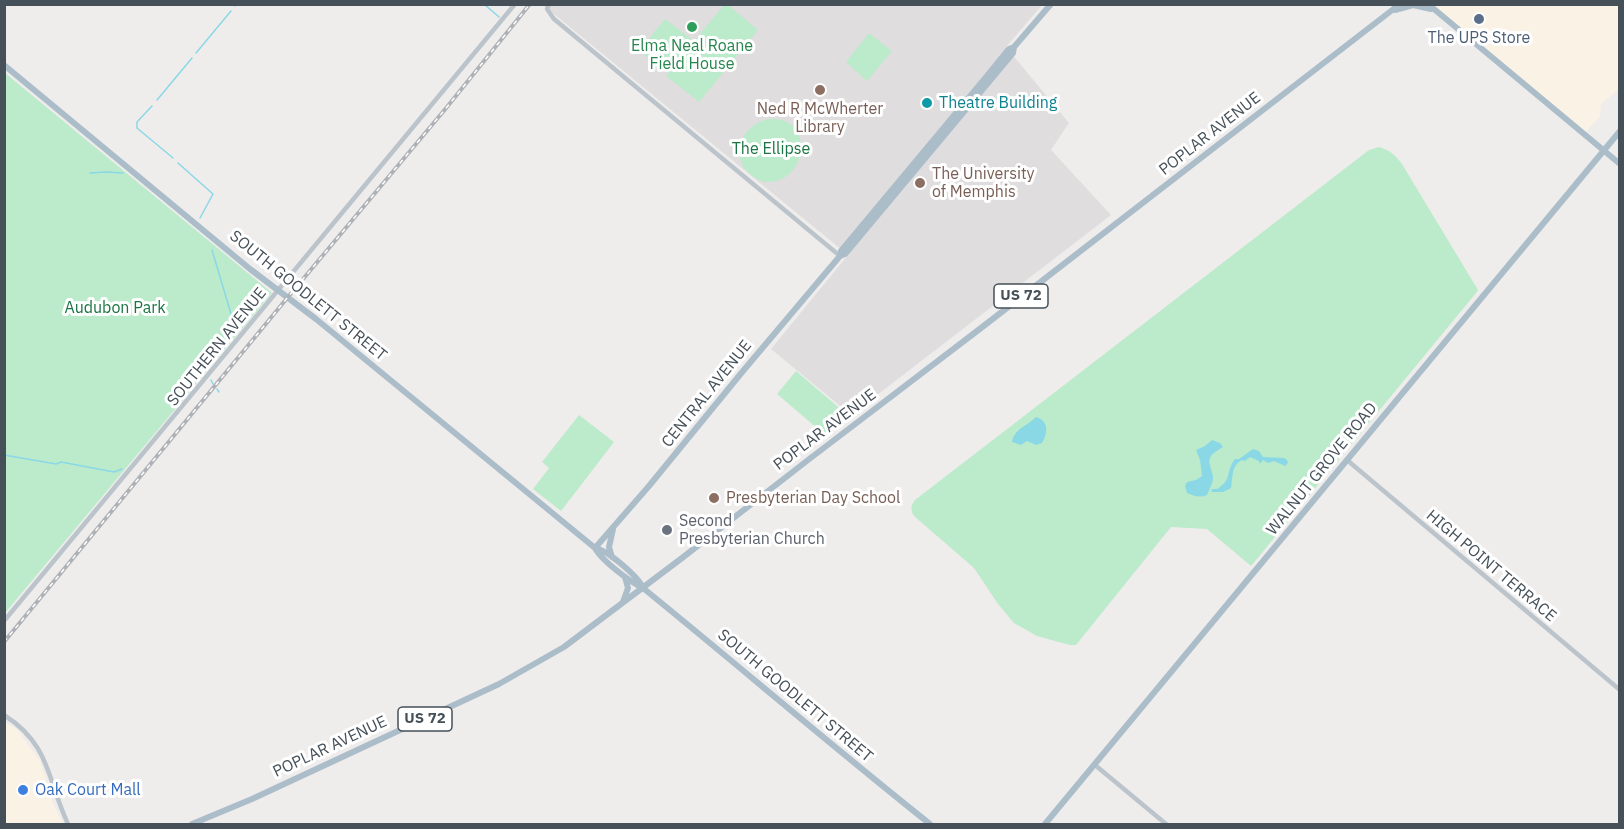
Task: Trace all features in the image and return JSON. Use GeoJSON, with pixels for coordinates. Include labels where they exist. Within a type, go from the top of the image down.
{"type":"FeatureCollection","features":[{"type":"Feature","properties":{"kind":"main road","name":"CENTRAL AVENUE"},"geometry":{"type":"LineString","coordinates":[[595,548],[649,486],[987,76],[1051,4]]}},
{"type":"Feature","properties":{"kind":"main road","name":"POPLAR AVENUE"},"geometry":{"type":"LineString","coordinates":[[192,825],[499,684],[562,648],[1400,4]]}},
{"type":"Feature","properties":{"kind":"main road"},"geometry":{"type":"LineString","coordinates":[[1428,4],[1620,164]]}},
{"type":"Feature","properties":{"kind":"main road"},"geometry":{"type":"LineString","coordinates":[[1389,13],[1415,5],[1439,13]]}},
{"type":"Feature","properties":{"kind":"main road","name":"SOUTH GOODLETT STREET"},"geometry":{"type":"LineString","coordinates":[[4,65],[930,825]]}},
{"type":"Feature","properties":{"kind":"main road","name":"WALNUT GROVE ROAD"},"geometry":{"type":"LineString","coordinates":[[1045,825],[1620,131]]}},
{"type":"Feature","properties":{"kind":"main road"},"geometry":{"type":"LineString","coordinates":[[613,559],[609,541],[618,521]]}},
{"type":"Feature","properties":{"kind":"main road","name":"SOUTH GOODLETT STREET"},"geometry":{"type":"LineString","coordinates":[[595,548],[601,549],[639,580],[643,588]]}},
{"type":"Feature","properties":{"kind":"main road"},"geometry":{"type":"LineString","coordinates":[[622,604],[628,588],[625,576]]}},
{"type":"Feature","properties":{"kind":"street","name":"SOUTHERN AVENUE"},"geometry":{"type":"LineString","coordinates":[[4,621],[515,4]]}},
{"type":"Feature","properties":{"kind":"street"},"geometry":{"type":"LineString","coordinates":[[548,7],[558,23],[840,256]]}},
{"type":"Feature","properties":{"kind":"street","name":"HIGH POINT TERRACE"},"geometry":{"type":"LineString","coordinates":[[1347,460],[1620,690]]}},
{"type":"Feature","properties":{"kind":"street"},"geometry":{"type":"LineString","coordinates":[[4,715],[26,732],[39,748],[49,769],[68,825]]}},
{"type":"Feature","properties":{"kind":"street"},"geometry":{"type":"LineString","coordinates":[[1095,765],[1166,825]]}},
{"type":"Feature","properties":{"kind":"shaded area","name":"The University of Memphis"},"geometry":{"type":"Polygon","coordinates":[[[543,5],[1042,5],[1006,47],[1069,123],[1051,150],[1111,215],[851,415],[771,349],[848,255],[543,5]]]}},
{"type":"Feature","properties":{"kind":"shaded area"},"geometry":{"type":"Polygon","coordinates":[[[1428,5],[1619,5],[1619,89],[1601,104],[1600,116],[1584,134],[1428,5]]]}},
{"type":"Feature","properties":{"kind":"shaded area"},"geometry":{"type":"Polygon","coordinates":[[[4,722],[17,729],[40,761],[54,806],[63,824],[5,824],[4,722]]]}},
{"type":"Feature","properties":{"kind":"green space"},"geometry":{"type":"Polygon","coordinates":[[[724,5],[728,5],[758,30],[699,102],[666,76],[677,62],[668,72],[660,68],[640,49],[665,19],[694,41],[724,5]]]}},
{"type":"Feature","properties":{"kind":"green space"},"geometry":{"type":"Polygon","coordinates":[[[869,33],[892,51],[867,81],[846,62],[869,33]]]}},
{"type":"Feature","properties":{"kind":"green space","name":"Audubon Park"},"geometry":{"type":"Polygon","coordinates":[[[5,73],[272,293],[5,613],[5,73]]]}},
{"type":"Feature","properties":{"kind":"green space","name":"The Ellipse"},"geometry":{"type":"Polygon","coordinates":[[[768,119],[783,121],[794,127],[800,137],[801,149],[792,172],[781,179],[768,182],[757,179],[744,168],[739,151],[745,135],[751,128],[768,119]]]}},
{"type":"Feature","properties":{"kind":"green space"},"geometry":{"type":"Polygon","coordinates":[[[1379,147],[1392,153],[1402,164],[1478,290],[1476,293],[1251,566],[1207,529],[1171,527],[1076,645],[1037,636],[1014,623],[974,568],[914,516],[912,508],[915,500],[1369,150],[1379,147]]]}},
{"type":"Feature","properties":{"kind":"green space"},"geometry":{"type":"Polygon","coordinates":[[[796,371],[844,412],[825,435],[777,394],[796,371]]]}},
{"type":"Feature","properties":{"kind":"green space"},"geometry":{"type":"Polygon","coordinates":[[[579,415],[614,442],[561,511],[533,489],[549,468],[542,462],[579,415]]]}},
{"type":"Feature","properties":{"kind":"water"},"geometry":{"type":"Polygon","coordinates":[[[1036,417],[1043,421],[1046,428],[1042,443],[1036,445],[1027,441],[1021,445],[1012,442],[1018,431],[1036,417]]]}},
{"type":"Feature","properties":{"kind":"water"},"geometry":{"type":"Polygon","coordinates":[[[1212,440],[1223,447],[1210,459],[1213,480],[1207,495],[1197,496],[1187,493],[1185,486],[1187,482],[1202,476],[1196,450],[1212,440]]]}},
{"type":"Feature","properties":{"kind":"water"},"geometry":{"type":"Polygon","coordinates":[[[1253,449],[1259,451],[1263,457],[1284,458],[1288,463],[1285,466],[1274,461],[1268,463],[1263,460],[1260,464],[1259,461],[1250,457],[1245,461],[1242,460],[1234,469],[1231,488],[1223,492],[1211,492],[1212,489],[1217,489],[1225,482],[1235,459],[1239,459],[1253,449]]]}},
{"type":"Feature","properties":{"kind":"waterway"},"geometry":{"type":"LineString","coordinates":[[484,4],[499,17]]}},
{"type":"Feature","properties":{"kind":"waterway"},"geometry":{"type":"LineString","coordinates":[[196,53],[231,11]]}},
{"type":"Feature","properties":{"kind":"waterway"},"geometry":{"type":"LineString","coordinates":[[157,100],[192,58]]}},
{"type":"Feature","properties":{"kind":"waterway"},"geometry":{"type":"LineString","coordinates":[[152,106],[137,122],[137,128],[173,158]]}},
{"type":"Feature","properties":{"kind":"waterway"},"geometry":{"type":"LineString","coordinates":[[178,163],[213,194],[200,218]]}},
{"type":"Feature","properties":{"kind":"waterway"},"geometry":{"type":"LineString","coordinates":[[90,173],[123,173]]}},
{"type":"Feature","properties":{"kind":"waterway"},"geometry":{"type":"LineString","coordinates":[[212,250],[234,324],[231,335]]}},
{"type":"Feature","properties":{"kind":"waterway"},"geometry":{"type":"LineString","coordinates":[[211,380],[213,384]]}},
{"type":"Feature","properties":{"kind":"waterway"},"geometry":{"type":"LineString","coordinates":[[4,455],[114,472],[122,469]]}},
{"type":"Feature","properties":{"kind":"railway"},"geometry":{"type":"LineString","coordinates":[[4,642],[530,4]]}},
{"type":"Feature","properties":{"kind":"place","name":"The UPS Store"},"geometry":{"type":"Point","coordinates":[1479,19]}},
{"type":"Feature","properties":{"kind":"place","name":"Elma Neal Roane Field House"},"geometry":{"type":"Point","coordinates":[692,27]}},
{"type":"Feature","properties":{"kind":"place","name":"Ned R McWherter Library"},"geometry":{"type":"Point","coordinates":[820,90]}},
{"type":"Feature","properties":{"kind":"place","name":"Theatre Building"},"geometry":{"type":"Point","coordinates":[927,103]}},
{"type":"Feature","properties":{"kind":"place","name":"The University of Memphis"},"geometry":{"type":"Point","coordinates":[920,183]}},
{"type":"Feature","properties":{"kind":"place","name":"Presbyterian Day School"},"geometry":{"type":"Point","coordinates":[714,498]}},
{"type":"Feature","properties":{"kind":"place","name":"Second Presbyterian Church"},"geometry":{"type":"Point","coordinates":[667,530]}},
{"type":"Feature","properties":{"kind":"place","name":"Oak Court Mall"},"geometry":{"type":"Point","coordinates":[23,790]}}]}
